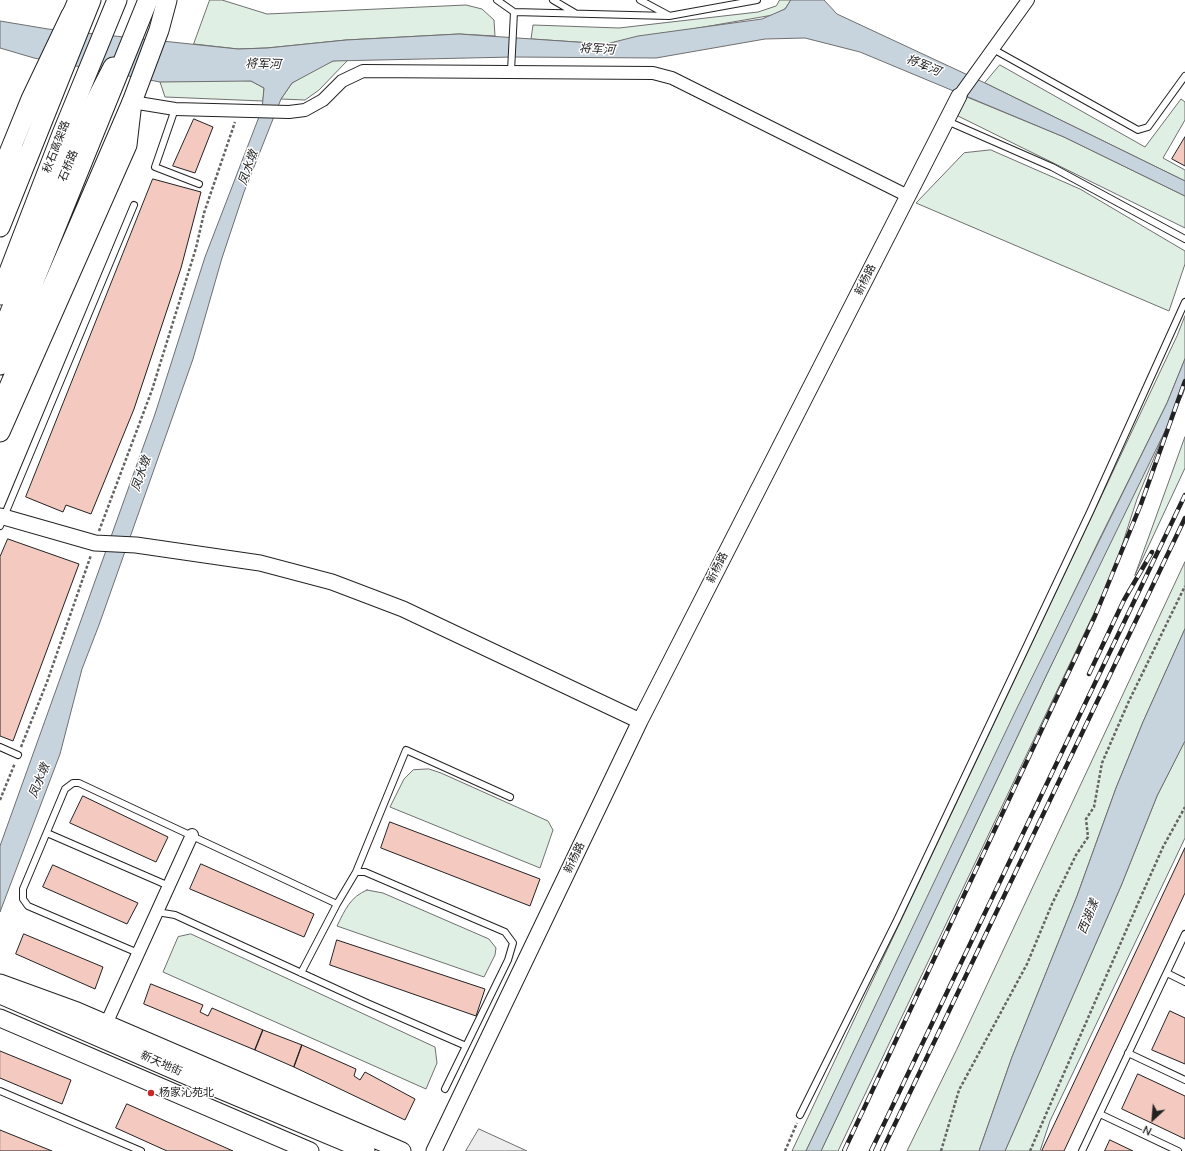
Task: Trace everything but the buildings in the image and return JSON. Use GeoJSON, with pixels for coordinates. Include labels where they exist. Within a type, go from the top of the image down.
{"type":"FeatureCollection","features":[{"type":"Feature","properties":{"kind":"main road"},"geometry":{"type":"LineString","coordinates":[[0,228],[91,0]]}},
{"type":"Feature","properties":{"kind":"main road","name":"秋石高架路"},"geometry":{"type":"LineString","coordinates":[[0,295],[62,134],[117,0]]}},
{"type":"Feature","properties":{"kind":"main road"},"geometry":{"type":"LineString","coordinates":[[0,366],[147,0]]}},
{"type":"Feature","properties":{"kind":"main road","name":"石桥路"},"geometry":{"type":"LineString","coordinates":[[0,337],[94,104],[135,20],[147,0]]}},
{"type":"Feature","properties":{"kind":"main road"},"geometry":{"type":"LineString","coordinates":[[0,408],[129,109],[159,30],[166,0]]}},
{"type":"Feature","properties":{"kind":"main road"},"geometry":{"type":"LineString","coordinates":[[0,175],[71,15]]}},
{"type":"Feature","properties":{"kind":"main road"},"geometry":{"type":"LineString","coordinates":[[0,200],[46,74]]}},
{"type":"Feature","properties":{"kind":"main road"},"geometry":{"type":"LineString","coordinates":[[0,432],[127,145],[129,109]]}},
{"type":"Feature","properties":{"kind":"main road"},"geometry":{"type":"LineString","coordinates":[[0,983],[183,1056],[402,1151]]}},
{"type":"Feature","properties":{"kind":"main road","name":"新天地街"},"geometry":{"type":"LineString","coordinates":[[0,995],[194,1079],[366,1151]]}},
{"type":"Feature","properties":{"kind":"main road","name":"新天地街"},"geometry":{"type":"LineString","coordinates":[[0,1018],[310,1151]]}},
{"type":"Feature","properties":{"kind":"street","name":"新杨路"},"geometry":{"type":"LineString","coordinates":[[434,1151],[640,721],[946,120],[959,96],[1028,0]]}},
{"type":"Feature","properties":{"kind":"street"},"geometry":{"type":"LineString","coordinates":[[129,109],[289,112],[304,110],[323,100],[342,81],[363,71],[653,73],[672,78],[908,196]]}},
{"type":"Feature","properties":{"kind":"street"},"geometry":{"type":"LineString","coordinates":[[1,520],[101,543],[260,563],[332,582],[403,609],[640,721]]}},
{"type":"Feature","properties":{"kind":"street"},"geometry":{"type":"LineString","coordinates":[[106,1024],[192,835]]}},
{"type":"Feature","properties":{"kind":"lane"},"geometry":{"type":"LineString","coordinates":[[497,0],[514,12],[669,16],[757,0]]}},
{"type":"Feature","properties":{"kind":"lane"},"geometry":{"type":"LineString","coordinates":[[553,0],[576,14]]}},
{"type":"Feature","properties":{"kind":"lane"},"geometry":{"type":"LineString","coordinates":[[640,0],[669,16]]}},
{"type":"Feature","properties":{"kind":"lane"},"geometry":{"type":"LineString","coordinates":[[511,71],[514,12]]}},
{"type":"Feature","properties":{"kind":"lane"},"geometry":{"type":"LineString","coordinates":[[993,49],[1138,130],[1148,127],[1185,76]]}},
{"type":"Feature","properties":{"kind":"lane"},"geometry":{"type":"LineString","coordinates":[[175,109],[155,167],[199,184]]}},
{"type":"Feature","properties":{"kind":"lane"},"geometry":{"type":"LineString","coordinates":[[946,120],[1052,167],[1185,239]]}},
{"type":"Feature","properties":{"kind":"lane"},"geometry":{"type":"LineString","coordinates":[[1,520],[134,205]]}},
{"type":"Feature","properties":{"kind":"lane"},"geometry":{"type":"LineString","coordinates":[[800,1115],[897,920],[1090,512],[1185,302]]}},
{"type":"Feature","properties":{"kind":"lane"},"geometry":{"type":"LineString","coordinates":[[0,747],[18,755]]}},
{"type":"Feature","properties":{"kind":"lane"},"geometry":{"type":"LineString","coordinates":[[302,973],[337,904],[356,872],[406,750],[510,797]]}},
{"type":"Feature","properties":{"kind":"lane"},"geometry":{"type":"LineString","coordinates":[[138,954],[28,906],[23,899],[23,889],[65,789],[73,784],[80,783],[337,904]]}},
{"type":"Feature","properties":{"kind":"lane"},"geometry":{"type":"LineString","coordinates":[[47,833],[168,886]]}},
{"type":"Feature","properties":{"kind":"lane"},"geometry":{"type":"LineString","coordinates":[[356,872],[365,872],[505,932],[513,943],[508,960],[445,1089]]}},
{"type":"Feature","properties":{"kind":"lane"},"geometry":{"type":"LineString","coordinates":[[157,912],[176,915],[466,1046]]}},
{"type":"Feature","properties":{"kind":"lane"},"geometry":{"type":"LineString","coordinates":[[1082,1151],[1185,934]]}},
{"type":"Feature","properties":{"kind":"lane"},"geometry":{"type":"LineString","coordinates":[[1167,972],[1185,982]]}},
{"type":"Feature","properties":{"kind":"lane"},"geometry":{"type":"LineString","coordinates":[[1128,1053],[1185,1080]]}},
{"type":"Feature","properties":{"kind":"lane"},"geometry":{"type":"LineString","coordinates":[[0,1091],[141,1151]]}},
{"type":"Feature","properties":{"kind":"lane"},"geometry":{"type":"LineString","coordinates":[[1100,1114],[1178,1151]]}},
{"type":"Feature","properties":{"kind":"path"},"geometry":{"type":"LineString","coordinates":[[0,800],[101,543],[152,390],[196,248],[204,213],[241,111]]}},
{"type":"Feature","properties":{"kind":"path"},"geometry":{"type":"LineString","coordinates":[[941,1151],[959,1090],[1027,964],[1052,904],[1076,855],[1088,837],[1086,819],[1094,807],[1102,763],[1128,703],[1185,586]]}},
{"type":"Feature","properties":{"kind":"path"},"geometry":{"type":"LineString","coordinates":[[1030,1151],[1163,847],[1185,807]]}},
{"type":"Feature","properties":{"kind":"path"},"geometry":{"type":"LineString","coordinates":[[785,1151],[800,1115]]}},
{"type":"Feature","properties":{"kind":"green space"},"geometry":{"type":"Polygon","coordinates":[[[210,0],[222,0],[267,14],[466,5],[482,9],[494,20],[495,36],[459,34],[346,40],[267,48],[238,49],[194,44],[210,0]]]}},
{"type":"Feature","properties":{"kind":"green space"},"geometry":{"type":"Polygon","coordinates":[[[780,0],[791,0],[785,9],[773,15],[606,44],[531,39],[533,25],[619,28],[758,12],[776,6],[780,0]]]}},
{"type":"Feature","properties":{"kind":"green space"},"geometry":{"type":"Polygon","coordinates":[[[348,60],[319,90],[305,100],[281,99],[292,83],[319,67],[333,61],[348,60]]]}},
{"type":"Feature","properties":{"kind":"green space"},"geometry":{"type":"Polygon","coordinates":[[[1000,65],[1145,147],[1181,99],[1185,102],[1185,120],[1163,158],[1185,170],[1185,181],[985,83],[1000,65]]]}},
{"type":"Feature","properties":{"kind":"green space"},"geometry":{"type":"Polygon","coordinates":[[[232,80],[251,81],[264,88],[263,101],[165,97],[160,82],[232,80]]]}},
{"type":"Feature","properties":{"kind":"green space"},"geometry":{"type":"Polygon","coordinates":[[[967,97],[1064,137],[1185,196],[1185,228],[958,116],[967,97]]]}},
{"type":"Feature","properties":{"kind":"green space"},"geometry":{"type":"Polygon","coordinates":[[[991,150],[1080,189],[1185,251],[1185,264],[1169,311],[916,203],[964,153],[991,150]]]}},
{"type":"Feature","properties":{"kind":"green space"},"geometry":{"type":"Polygon","coordinates":[[[1185,316],[1185,359],[1167,403],[1099,540],[806,1151],[792,1151],[1177,336],[1185,316]]]}},
{"type":"Feature","properties":{"kind":"green space"},"geometry":{"type":"Polygon","coordinates":[[[1173,412],[1137,499],[1113,573],[838,1151],[821,1151],[1047,674],[1173,412]]]}},
{"type":"Feature","properties":{"kind":"green space"},"geometry":{"type":"Polygon","coordinates":[[[1185,437],[1185,468],[1135,575],[1185,437]]]}},
{"type":"Feature","properties":{"kind":"green space"},"geometry":{"type":"Polygon","coordinates":[[[1185,562],[1185,629],[1143,722],[1116,788],[1077,896],[1012,1057],[979,1151],[907,1151],[956,1051],[1185,562]]]}},
{"type":"Feature","properties":{"kind":"green space"},"geometry":{"type":"Polygon","coordinates":[[[1185,741],[1185,838],[1050,1121],[1040,1151],[1005,1151],[1121,886],[1157,796],[1185,741]]]}},
{"type":"Feature","properties":{"kind":"green space"},"geometry":{"type":"Polygon","coordinates":[[[429,769],[548,821],[553,830],[540,868],[390,807],[404,779],[413,770],[429,769]]]}},
{"type":"Feature","properties":{"kind":"green space"},"geometry":{"type":"Polygon","coordinates":[[[367,890],[383,893],[489,939],[496,948],[495,955],[484,977],[337,926],[352,900],[367,890]]]}},
{"type":"Feature","properties":{"kind":"green space"},"geometry":{"type":"Polygon","coordinates":[[[191,934],[435,1047],[437,1063],[426,1089],[163,972],[178,937],[191,934]]]}},
{"type":"Feature","properties":{"kind":"shaded area"},"geometry":{"type":"Polygon","coordinates":[[[479,1129],[527,1151],[466,1151],[479,1129]]]}},
{"type":"Feature","properties":{"kind":"water"},"geometry":{"type":"Polygon","coordinates":[[[791,0],[824,0],[837,14],[985,83],[1185,181],[1185,196],[1064,137],[860,52],[805,38],[765,39],[656,58],[513,57],[333,61],[292,83],[281,99],[244,192],[222,258],[193,359],[82,669],[60,754],[0,912],[0,846],[155,414],[205,257],[262,109],[264,88],[251,81],[160,82],[34,58],[0,48],[0,21],[48,29],[238,49],[267,48],[346,40],[459,34],[606,44],[638,36],[762,19],[785,9],[791,0]]]}},
{"type":"Feature","properties":{"kind":"water"},"geometry":{"type":"Polygon","coordinates":[[[1185,359],[1185,388],[1183,394],[1047,674],[821,1151],[806,1151],[1016,710],[1167,403],[1185,359]]]}},
{"type":"Feature","properties":{"kind":"water","name":"西湖漾"},"geometry":{"type":"Polygon","coordinates":[[[1185,629],[1185,741],[1157,796],[1121,886],[1005,1151],[979,1151],[1012,1057],[1077,896],[1116,788],[1143,722],[1185,629]]]}},
{"type":"Feature","properties":{"kind":"railway"},"geometry":{"type":"LineString","coordinates":[[844,1151],[1095,616],[1141,504],[1185,381]]}},
{"type":"Feature","properties":{"kind":"railway"},"geometry":{"type":"LineString","coordinates":[[871,1151],[1185,495]]}},
{"type":"Feature","properties":{"kind":"railway"},"geometry":{"type":"LineString","coordinates":[[882,1151],[1185,518]]}},
{"type":"Feature","properties":{"kind":"railway"},"geometry":{"type":"LineString","coordinates":[[1089,674],[1124,600],[1152,552]]}},
{"type":"Feature","properties":{"kind":"place","name":"杨家沁苑北"},"geometry":{"type":"Point","coordinates":[151,1093]}},
{"type":"Feature","properties":{"kind":"water label","name":"将军河"},"geometry":{"type":"Point","coordinates":[597,50]}},
{"type":"Feature","properties":{"kind":"water label","name":"将军河"},"geometry":{"type":"Point","coordinates":[263,65]}},
{"type":"Feature","properties":{"kind":"water label","name":"将军河"},"geometry":{"type":"Point","coordinates":[923,66]}},
{"type":"Feature","properties":{"kind":"water label","name":"凤水墩"},"geometry":{"type":"Point","coordinates":[249,168]}},
{"type":"Feature","properties":{"kind":"water label","name":"凤水墩"},"geometry":{"type":"Point","coordinates":[142,474]}},
{"type":"Feature","properties":{"kind":"water label","name":"凤水墩"},"geometry":{"type":"Point","coordinates":[40,781]}}]}
